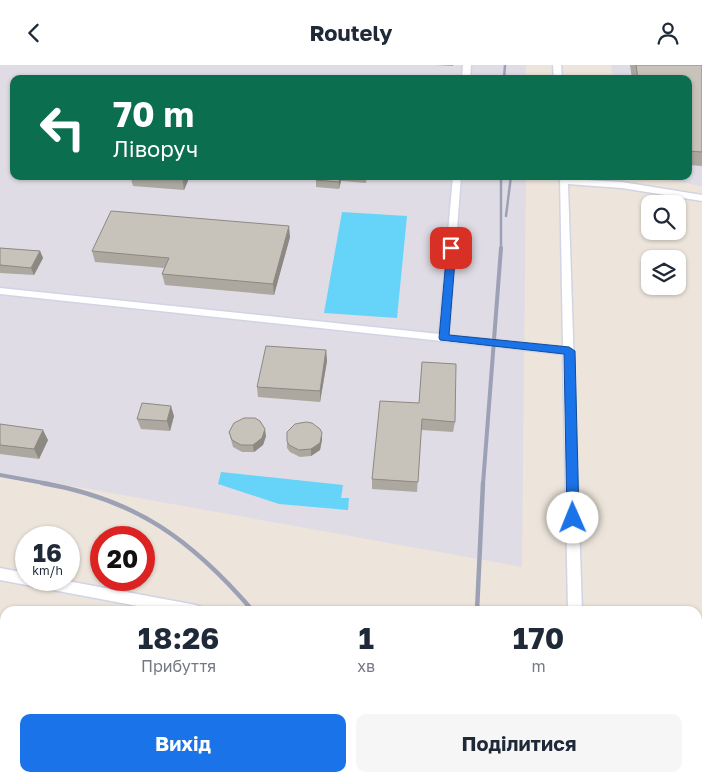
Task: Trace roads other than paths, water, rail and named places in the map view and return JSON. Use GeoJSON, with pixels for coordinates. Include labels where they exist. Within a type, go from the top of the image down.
{"type":"FeatureCollection","features":[{"type":"Feature","properties":{"kind":"lane"},"geometry":{"type":"LineString","coordinates":[[444,338],[457,180]]}},
{"type":"Feature","properties":{"kind":"lane"},"geometry":{"type":"LineString","coordinates":[[564,180],[575,606]]}},
{"type":"Feature","properties":{"kind":"lane"},"geometry":{"type":"LineString","coordinates":[[581,180],[702,198]]}},
{"type":"Feature","properties":{"kind":"lane"},"geometry":{"type":"LineString","coordinates":[[0,291],[569,351]]}},
{"type":"Feature","properties":{"kind":"lane"},"geometry":{"type":"LineString","coordinates":[[0,574],[15,577]]}},
{"type":"Feature","properties":{"kind":"lane"},"geometry":{"type":"LineString","coordinates":[[80,589],[169,606]]}},
{"type":"Feature","properties":{"kind":"water"},"geometry":{"type":"Polygon","coordinates":[[[342,212],[407,216],[397,318],[324,313],[342,212]]]}},
{"type":"Feature","properties":{"kind":"water"},"geometry":{"type":"Polygon","coordinates":[[[221,472],[343,485],[341,498],[349,498],[348,510],[279,504],[218,484],[221,472]]]}},
{"type":"Feature","properties":{"kind":"railway"},"geometry":{"type":"LineString","coordinates":[[504,75],[505,65]]}},
{"type":"Feature","properties":{"kind":"railway"},"geometry":{"type":"LineString","coordinates":[[501,180],[501,248]]}},
{"type":"Feature","properties":{"kind":"railway"},"geometry":{"type":"LineString","coordinates":[[506,216],[510,180]]}},
{"type":"Feature","properties":{"kind":"railway"},"geometry":{"type":"LineString","coordinates":[[483,484],[501,248]]}},
{"type":"Feature","properties":{"kind":"railway"},"geometry":{"type":"LineString","coordinates":[[0,475],[49,484]]}},
{"type":"Feature","properties":{"kind":"railway"},"geometry":{"type":"LineString","coordinates":[[42,483],[76,490],[106,500],[160,526],[208,563],[248,606]]}},
{"type":"Feature","properties":{"kind":"railway"},"geometry":{"type":"LineString","coordinates":[[477,606],[483,483]]}}]}
